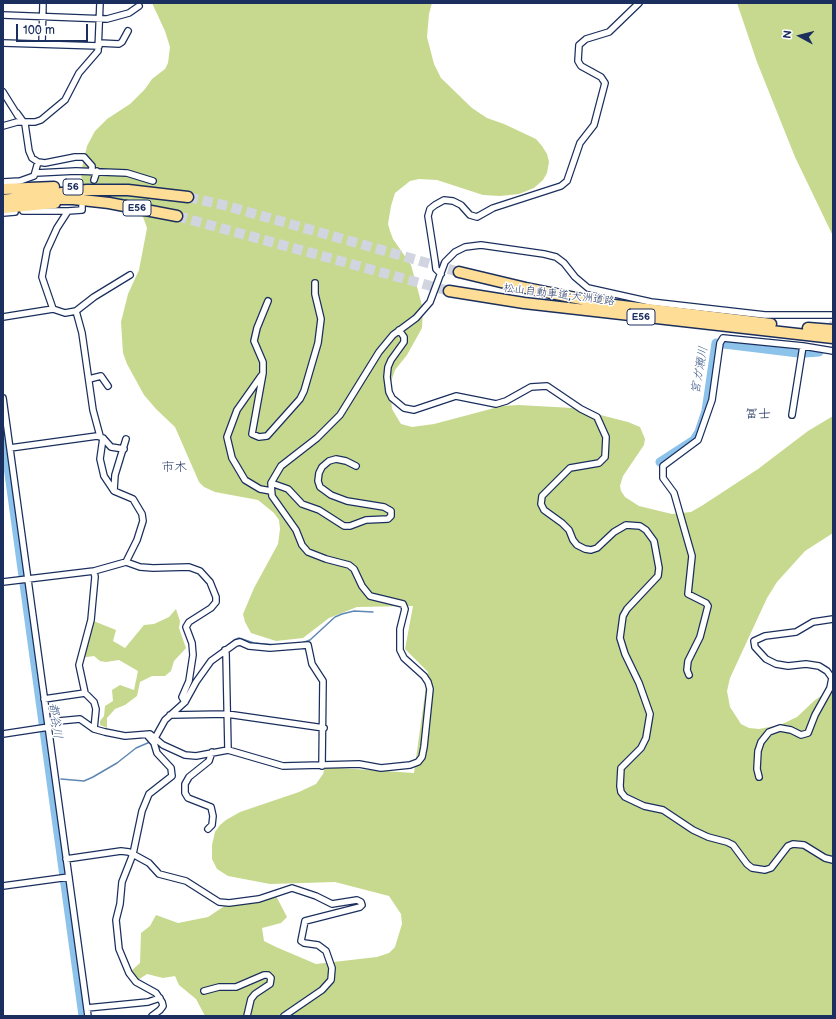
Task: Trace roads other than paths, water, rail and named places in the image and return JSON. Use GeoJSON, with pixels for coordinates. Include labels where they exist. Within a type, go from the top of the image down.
{"type":"FeatureCollection","features":[{"type":"Feature","properties":{"kind":"highway"},"geometry":{"type":"LineString","coordinates":[[3,189],[34,197]]}},
{"type":"Feature","properties":{"kind":"highway","name":"E56"},"geometry":{"type":"LineString","coordinates":[[3,200],[87,190],[114,190],[188,197]]}},
{"type":"Feature","properties":{"kind":"highway"},"geometry":{"type":"LineString","coordinates":[[3,208],[34,197]]}},
{"type":"Feature","properties":{"kind":"highway","name":"56"},"geometry":{"type":"LineString","coordinates":[[34,197],[96,202]]}},
{"type":"Feature","properties":{"kind":"highway","name":"E56"},"geometry":{"type":"LineString","coordinates":[[96,202],[129,206],[177,216]]}},
{"type":"Feature","properties":{"kind":"highway","name":"松山自動車道;大洲道路"},"geometry":{"type":"LineString","coordinates":[[459,272],[526,288],[606,304],[673,313],[833,330]]}},
{"type":"Feature","properties":{"kind":"highway","name":"松山自動車道;大洲道路"},"geometry":{"type":"LineString","coordinates":[[449,291],[524,303],[833,338]]}},
{"type":"Feature","properties":{"kind":"street"},"geometry":{"type":"LineString","coordinates":[[42,44],[43,3]]}},
{"type":"Feature","properties":{"kind":"street"},"geometry":{"type":"LineString","coordinates":[[3,126],[17,122],[25,124],[41,120],[66,100],[79,73],[98,51],[100,3]]}},
{"type":"Feature","properties":{"kind":"street"},"geometry":{"type":"LineString","coordinates":[[440,274],[436,269],[428,216],[430,209],[435,205],[444,200],[453,201],[461,205],[470,215],[477,217],[493,208],[561,186],[567,181],[580,143],[594,125],[605,83],[601,77],[582,66],[578,61],[579,45],[586,39],[609,32],[639,3]]}},
{"type":"Feature","properties":{"kind":"street"},"geometry":{"type":"LineString","coordinates":[[3,15],[107,19],[129,13],[139,6]]}},
{"type":"Feature","properties":{"kind":"street"},"geometry":{"type":"LineString","coordinates":[[3,43],[119,44],[122,42],[128,31]]}},
{"type":"Feature","properties":{"kind":"street"},"geometry":{"type":"LineString","coordinates":[[3,92],[25,124],[29,151],[32,158],[38,162],[84,157],[92,166],[94,171],[94,180]]}},
{"type":"Feature","properties":{"kind":"street"},"geometry":{"type":"LineString","coordinates":[[17,113],[17,122]]}},
{"type":"Feature","properties":{"kind":"street"},"geometry":{"type":"LineString","coordinates":[[3,182],[28,179],[34,176],[38,162]]}},
{"type":"Feature","properties":{"kind":"street"},"geometry":{"type":"LineString","coordinates":[[36,173],[94,171],[127,173],[153,181]]}},
{"type":"Feature","properties":{"kind":"street"},"geometry":{"type":"LineString","coordinates":[[3,213],[29,210],[82,210],[82,206]]}},
{"type":"Feature","properties":{"kind":"street"},"geometry":{"type":"LineString","coordinates":[[53,309],[44,283],[44,264],[52,238],[68,211]]}},
{"type":"Feature","properties":{"kind":"street"},"geometry":{"type":"LineString","coordinates":[[3,734],[80,719],[94,728],[125,736],[150,734],[163,745],[185,755],[196,756],[228,750],[275,765],[299,767],[359,764],[381,768],[410,765],[418,762],[422,757],[424,748],[430,689],[424,676],[404,658],[400,650],[400,629],[405,609],[403,604],[370,596],[362,586],[354,569],[349,565],[326,559],[308,552],[302,545],[296,530],[272,496],[271,483],[281,466],[317,438],[340,415],[379,352],[399,330],[416,318],[430,302],[445,262],[455,252],[465,247],[481,245],[556,257],[564,263],[580,282],[588,288],[651,302],[765,315],[833,315]]}},
{"type":"Feature","properties":{"kind":"street"},"geometry":{"type":"LineString","coordinates":[[3,317],[53,309],[65,313],[76,311],[94,297],[130,275]]}},
{"type":"Feature","properties":{"kind":"street"},"geometry":{"type":"LineString","coordinates":[[268,301],[257,328],[254,341],[263,362],[263,373],[252,434],[259,437],[268,436],[300,399],[304,391],[319,335],[321,319],[315,294],[315,283]]}},
{"type":"Feature","properties":{"kind":"street"},"geometry":{"type":"LineString","coordinates":[[76,311],[82,333],[93,410],[101,437],[101,469],[114,490],[133,499],[142,514],[143,521],[138,540],[126,562]]}},
{"type":"Feature","properties":{"kind":"street"},"geometry":{"type":"LineString","coordinates":[[399,330],[404,337],[404,342],[391,360],[388,367],[387,376],[389,392],[392,398],[404,408],[414,410],[456,396],[496,404],[506,401],[531,387],[546,386],[581,409],[597,417],[606,437],[605,457],[599,463],[573,467],[566,471],[542,496],[541,504],[544,510],[569,530],[573,540],[586,549],[591,550],[597,548],[614,532],[626,525],[640,526],[646,530],[654,541],[659,568],[658,576],[627,609],[623,616],[620,638],[624,654],[639,683],[650,714],[650,725],[643,743],[621,768],[620,786],[621,792],[625,797],[644,806],[663,810],[693,830],[733,845],[747,864],[752,868],[765,870],[771,868],[788,846],[793,844],[804,845],[826,858],[833,860]]}},
{"type":"Feature","properties":{"kind":"street"},"geometry":{"type":"LineString","coordinates":[[688,675],[688,661],[700,637],[708,606],[706,603],[688,594],[692,556],[674,493],[663,478],[662,466],[698,440],[712,400],[721,339],[803,346],[833,351]]}},
{"type":"Feature","properties":{"kind":"street"},"geometry":{"type":"LineString","coordinates":[[818,348],[822,342]]}},
{"type":"Feature","properties":{"kind":"street"},"geometry":{"type":"LineString","coordinates":[[792,415],[803,346]]}},
{"type":"Feature","properties":{"kind":"street"},"geometry":{"type":"LineString","coordinates":[[263,373],[237,410],[227,437],[232,458],[245,480],[260,489],[271,491]]}},
{"type":"Feature","properties":{"kind":"street"},"geometry":{"type":"LineString","coordinates":[[89,379],[101,376],[108,386]]}},
{"type":"Feature","properties":{"kind":"street"},"geometry":{"type":"LineString","coordinates":[[3,398],[5,429],[10,448],[25,578],[44,699],[46,726],[66,859],[66,877],[88,1016]]}},
{"type":"Feature","properties":{"kind":"street"},"geometry":{"type":"LineString","coordinates":[[10,448],[101,437]]}},
{"type":"Feature","properties":{"kind":"street"},"geometry":{"type":"LineString","coordinates":[[101,437],[111,447],[124,449]]}},
{"type":"Feature","properties":{"kind":"street"},"geometry":{"type":"LineString","coordinates":[[114,490],[114,475],[124,449],[126,439]]}},
{"type":"Feature","properties":{"kind":"street"},"geometry":{"type":"LineString","coordinates":[[271,483],[288,489],[302,504],[319,510],[344,526],[350,526],[366,520],[388,519],[391,516],[391,511],[384,507],[347,501],[331,495],[320,487],[318,482],[319,473],[322,467],[329,461],[336,459],[346,461],[356,466]]}},
{"type":"Feature","properties":{"kind":"street"},"geometry":{"type":"LineString","coordinates":[[3,582],[25,578],[94,571],[126,562],[140,567],[194,568],[210,582],[214,589],[216,602],[211,608],[189,622],[186,627],[186,632],[192,643],[193,655],[191,675],[183,693],[184,701]]}},
{"type":"Feature","properties":{"kind":"street"},"geometry":{"type":"LineString","coordinates":[[94,571],[95,577],[91,620],[79,665],[85,693],[94,702],[96,710],[94,728]]}},
{"type":"Feature","properties":{"kind":"street"},"geometry":{"type":"LineString","coordinates":[[759,777],[757,769],[758,751],[765,737],[774,729],[780,728],[790,730],[801,735],[808,733],[815,715],[830,688],[832,678],[827,671],[819,666],[806,664],[788,666],[776,664],[766,660],[755,647],[754,641],[765,636],[796,632],[813,622],[833,619]]}},
{"type":"Feature","properties":{"kind":"street"},"geometry":{"type":"LineString","coordinates":[[155,738],[165,720],[184,701],[211,661],[224,650],[240,642],[248,646],[270,648],[308,645],[312,664],[323,681],[324,728],[322,766]]}},
{"type":"Feature","properties":{"kind":"street"},"geometry":{"type":"LineString","coordinates":[[224,650],[226,654],[228,750]]}},
{"type":"Feature","properties":{"kind":"street"},"geometry":{"type":"LineString","coordinates":[[44,699],[85,693]]}},
{"type":"Feature","properties":{"kind":"street"},"geometry":{"type":"LineString","coordinates":[[170,715],[227,714],[324,728]]}},
{"type":"Feature","properties":{"kind":"street"},"geometry":{"type":"LineString","coordinates":[[147,735],[154,743],[157,753],[171,768],[172,776],[153,790],[147,798],[139,820],[133,854],[122,882],[116,920],[119,949],[129,973],[136,982],[160,998],[163,1006],[152,1016]]}},
{"type":"Feature","properties":{"kind":"street"},"geometry":{"type":"LineString","coordinates":[[208,830],[212,825],[213,816],[211,807],[188,798],[185,793],[185,784],[188,777],[209,761],[212,752]]}},
{"type":"Feature","properties":{"kind":"street"},"geometry":{"type":"LineString","coordinates":[[66,859],[121,851],[133,854],[149,863],[159,874],[186,881],[219,902],[229,903],[259,899],[292,888],[316,896],[332,904],[357,900],[361,902],[362,905],[360,907],[305,921],[301,941],[304,944],[318,945],[326,952],[332,968],[330,980],[322,990],[284,1016]]}},
{"type":"Feature","properties":{"kind":"street"},"geometry":{"type":"LineString","coordinates":[[3,886],[66,877]]}},
{"type":"Feature","properties":{"kind":"street"},"geometry":{"type":"LineString","coordinates":[[204,990],[219,987],[236,987],[264,975],[268,975],[271,978],[270,984],[255,994],[251,1000],[246,1016]]}},
{"type":"Feature","properties":{"kind":"street"},"geometry":{"type":"LineString","coordinates":[[87,1008],[148,1002],[160,998]]}},
{"type":"Feature","properties":{"kind":"waterway","name":"宮ガ瀬川"},"geometry":{"type":"LineString","coordinates":[[660,462],[694,440],[699,432],[706,411],[716,343],[798,353]]}},
{"type":"Feature","properties":{"kind":"waterway","name":"宮ガ瀬川"},"geometry":{"type":"LineString","coordinates":[[805,353],[819,352]]}},
{"type":"Feature","properties":{"kind":"waterway","name":"都谷川"},"geometry":{"type":"LineString","coordinates":[[3,430],[83,1016]]}},
{"type":"Feature","properties":{"kind":"waterway"},"geometry":{"type":"LineString","coordinates":[[302,643],[310,640],[335,617],[354,611],[373,612]]}},
{"type":"Feature","properties":{"kind":"waterway"},"geometry":{"type":"LineString","coordinates":[[216,654],[234,640],[239,638],[254,643],[276,645]]}},
{"type":"Feature","properties":{"kind":"waterway"},"geometry":{"type":"LineString","coordinates":[[198,675],[204,667]]}},
{"type":"Feature","properties":{"kind":"waterway"},"geometry":{"type":"LineString","coordinates":[[165,717],[177,706]]}},
{"type":"Feature","properties":{"kind":"waterway"},"geometry":{"type":"LineString","coordinates":[[61,779],[84,781],[117,763],[136,748],[150,742]]}},
{"type":"Feature","properties":{"kind":"tunnel"},"geometry":{"type":"LineString","coordinates":[[188,197],[227,206],[459,272]]}},
{"type":"Feature","properties":{"kind":"tunnel"},"geometry":{"type":"LineString","coordinates":[[177,216],[449,291]]}},
{"type":"Feature","properties":{"kind":"tunnel"},"geometry":{"type":"LineString","coordinates":[[822,342],[833,321]]}},
{"type":"Feature","properties":{"kind":"district","name":"冨士"},"geometry":{"type":"Point","coordinates":[758,415]}},
{"type":"Feature","properties":{"kind":"district","name":"市木"},"geometry":{"type":"Point","coordinates":[174,468]}}]}
